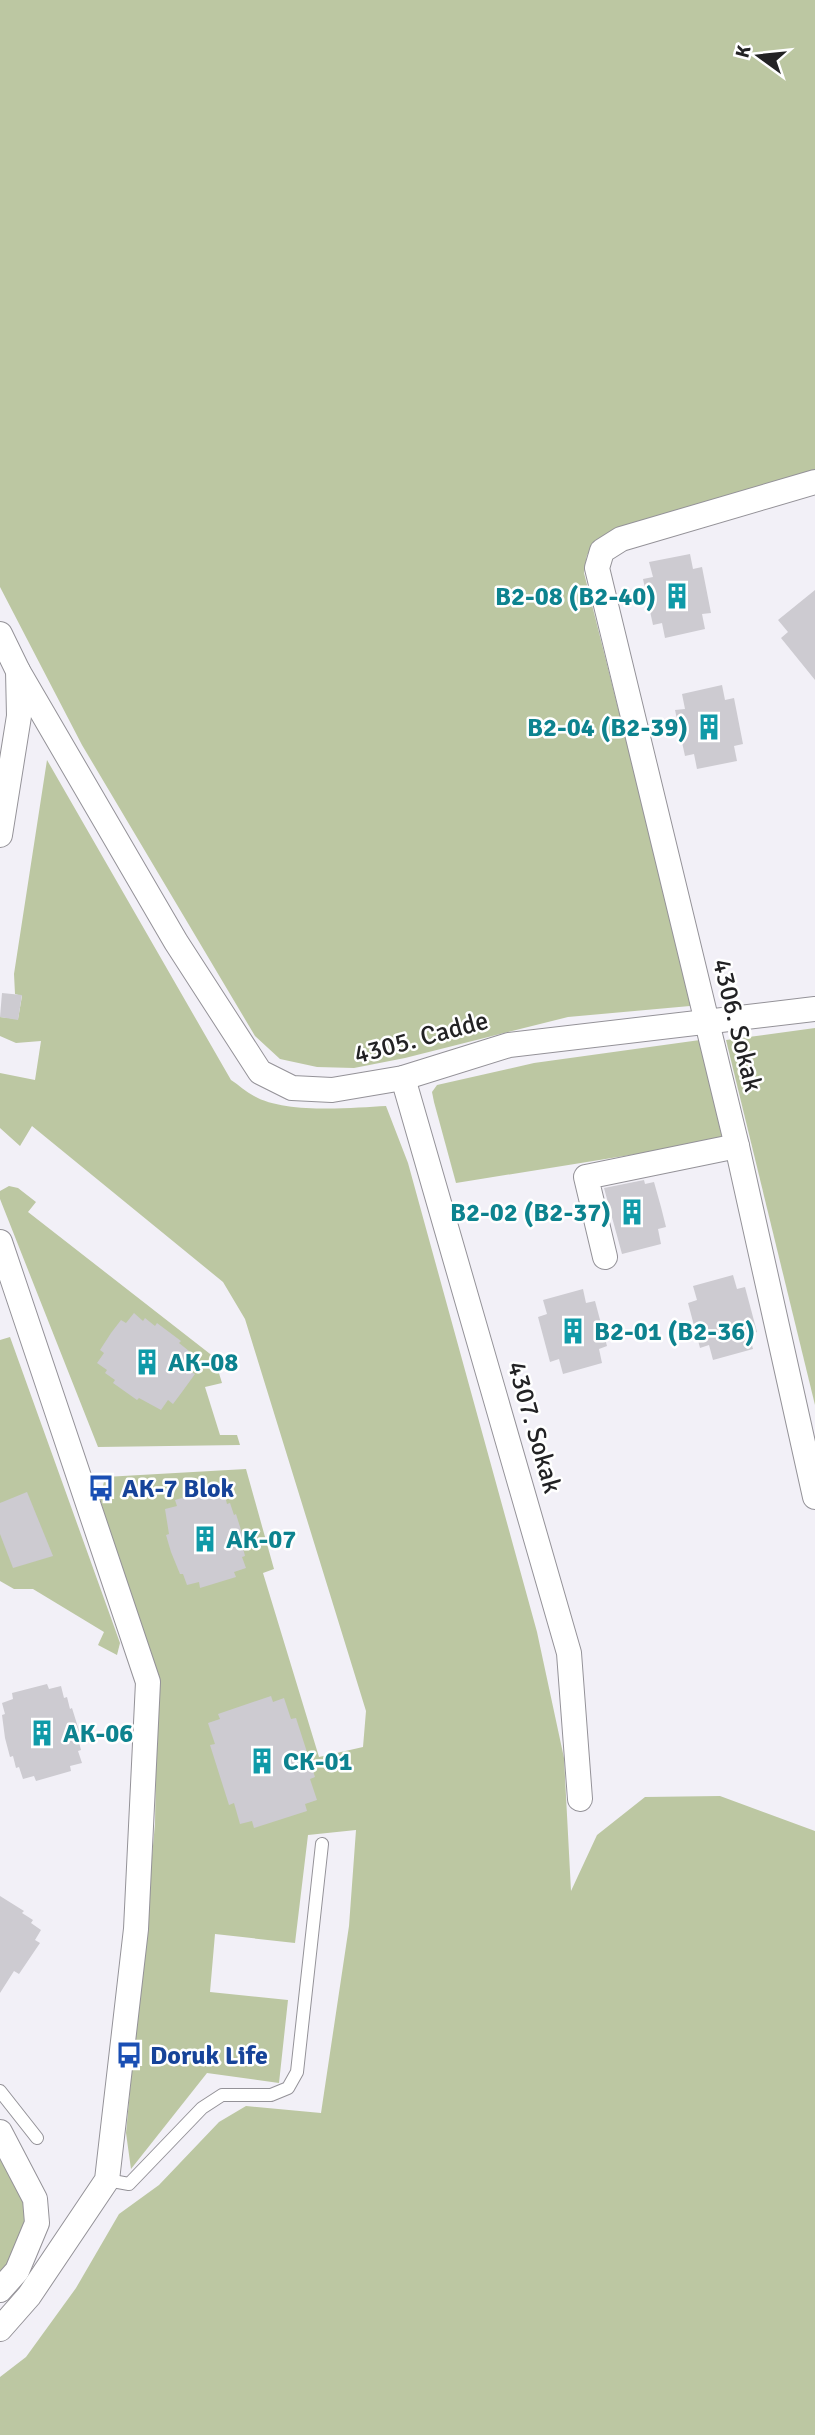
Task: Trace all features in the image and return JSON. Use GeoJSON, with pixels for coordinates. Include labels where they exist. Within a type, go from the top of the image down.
{"type":"FeatureCollection","features":[{"type":"Feature","properties":{"kind":"street","name":"4306. Sokak"},"geometry":{"type":"LineString","coordinates":[[815,482],[621,539],[602,551],[597,568],[737,1146],[815,1497]]}},
{"type":"Feature","properties":{"kind":"street","name":"4305. Cadde"},"geometry":{"type":"LineString","coordinates":[[0,634],[18,671],[176,942],[260,1072],[292,1088],[332,1090],[404,1078],[509,1045],[815,1009]]}},
{"type":"Feature","properties":{"kind":"street"},"geometry":{"type":"LineString","coordinates":[[0,835],[10,720],[18,671]]}},
{"type":"Feature","properties":{"kind":"street","name":"4307. Sokak"},"geometry":{"type":"LineString","coordinates":[[404,1078],[569,1653],[580,1799]]}},
{"type":"Feature","properties":{"kind":"street"},"geometry":{"type":"LineString","coordinates":[[605,1257],[586,1177],[737,1146]]}},
{"type":"Feature","properties":{"kind":"street"},"geometry":{"type":"LineString","coordinates":[[0,1241],[148,1682],[136,1929],[107,2180],[29,2296],[0,2329]]}},
{"type":"Feature","properties":{"kind":"street"},"geometry":{"type":"LineString","coordinates":[[0,2132],[35,2199],[37,2223],[17,2272],[0,2290]]}},
{"type":"Feature","properties":{"kind":"lane"},"geometry":{"type":"LineString","coordinates":[[107,2180],[129,2184],[202,2108],[222,2095],[271,2095],[288,2088],[297,2072],[303,2033],[322,1844]]}},
{"type":"Feature","properties":{"kind":"lane"},"geometry":{"type":"LineString","coordinates":[[0,2091],[37,2138]]}},
{"type":"Feature","properties":{"kind":"green space"},"geometry":{"type":"Polygon","coordinates":[[[0,0],[815,0],[815,470],[605,537],[587,555],[584,573],[691,998],[690,1006],[568,1017],[354,1068],[317,1067],[280,1059],[255,1036],[82,745],[0,587],[0,0]]]}},
{"type":"Feature","properties":{"kind":"green space"},"geometry":{"type":"Polygon","coordinates":[[[47,760],[231,1080],[267,1102],[300,1108],[386,1106],[408,1163],[537,1632],[564,1758],[571,1891],[597,1835],[645,1797],[720,1796],[815,1831],[815,2435],[0,2435],[0,2377],[26,2357],[76,2288],[119,2214],[159,2185],[219,2122],[246,2106],[321,2113],[349,1926],[356,1830],[308,1835],[295,1943],[215,1934],[210,1992],[288,2000],[279,2083],[207,2073],[131,2169],[126,2133],[155,1824],[157,1701],[100,1499],[105,1477],[246,1469],[274,1569],[263,1573],[319,1757],[363,1747],[366,1711],[245,1319],[223,1282],[32,1126],[20,1146],[0,1128],[0,1073],[35,1080],[41,1041],[16,1043],[0,1036],[0,1017],[18,1019],[22,996],[15,994],[14,974],[47,760]]]}},
{"type":"Feature","properties":{"kind":"green space"},"geometry":{"type":"Polygon","coordinates":[[[815,1028],[815,1405],[726,1040],[815,1028]]]}},
{"type":"Feature","properties":{"kind":"green space"},"geometry":{"type":"Polygon","coordinates":[[[700,1040],[722,1137],[717,1141],[456,1183],[432,1092],[437,1085],[534,1063],[700,1040]]]}},
{"type":"Feature","properties":{"kind":"green space"},"geometry":{"type":"Polygon","coordinates":[[[9,1186],[18,1188],[36,1202],[28,1212],[214,1357],[222,1383],[205,1387],[220,1435],[237,1435],[240,1445],[98,1447],[0,1199],[0,1191],[9,1186]]]}},
{"type":"Feature","properties":{"kind":"green space"},"geometry":{"type":"Polygon","coordinates":[[[10,1337],[120,1643],[117,1655],[98,1645],[104,1632],[33,1589],[14,1589],[0,1581],[0,1340],[10,1337]]]}},
{"type":"Feature","properties":{"kind":"green space"},"geometry":{"type":"Polygon","coordinates":[[[0,2140],[31,2214],[0,2286],[0,2140]]]}},
{"type":"Feature","properties":{"kind":"building","name":"B2-08 (B2-40)"},"geometry":{"type":"Polygon","coordinates":[[[690,554],[693,569],[702,567],[711,613],[702,614],[705,629],[665,638],[662,623],[653,625],[643,579],[653,577],[649,562],[690,554]]]}},
{"type":"Feature","properties":{"kind":"building"},"geometry":{"type":"Polygon","coordinates":[[[815,590],[815,680],[781,638],[788,632],[778,620],[815,590]]]}},
{"type":"Feature","properties":{"kind":"building","name":"B2-04 (B2-39)"},"geometry":{"type":"Polygon","coordinates":[[[722,685],[725,700],[734,698],[743,744],[734,746],[737,761],[697,769],[694,754],[685,756],[675,710],[685,709],[682,694],[722,685]]]}},
{"type":"Feature","properties":{"kind":"building"},"geometry":{"type":"Polygon","coordinates":[[[2,993],[22,995],[18,1020],[0,1017],[2,993]]]}},
{"type":"Feature","properties":{"kind":"building","name":"B2-02 (B2-37)"},"geometry":{"type":"Polygon","coordinates":[[[644,1180],[645,1184],[654,1182],[661,1207],[666,1227],[658,1229],[661,1244],[622,1254],[604,1188],[644,1180]]]}},
{"type":"Feature","properties":{"kind":"building"},"geometry":{"type":"Polygon","coordinates":[[[733,1275],[737,1289],[745,1287],[757,1332],[749,1335],[753,1349],[713,1360],[709,1345],[700,1348],[688,1303],[697,1300],[693,1286],[733,1275]]]}},
{"type":"Feature","properties":{"kind":"building","name":"B2-01 (B2-36)"},"geometry":{"type":"Polygon","coordinates":[[[583,1289],[586,1303],[595,1301],[607,1346],[599,1349],[602,1363],[563,1374],[559,1359],[550,1362],[538,1317],[547,1314],[543,1300],[583,1289]]]}},
{"type":"Feature","properties":{"kind":"building","name":"AK-08"},"geometry":{"type":"Polygon","coordinates":[[[134,1313],[143,1321],[145,1318],[155,1326],[157,1323],[181,1341],[179,1343],[189,1351],[187,1353],[197,1360],[190,1371],[195,1374],[173,1404],[168,1400],[161,1410],[139,1398],[137,1400],[113,1383],[115,1380],[105,1373],[107,1370],[97,1363],[104,1353],[100,1350],[111,1333],[121,1320],[126,1323],[134,1313]]]}},
{"type":"Feature","properties":{"kind":"building","name":"AK-07"},"geometry":{"type":"Polygon","coordinates":[[[210,1490],[212,1495],[224,1492],[227,1504],[230,1503],[234,1515],[236,1514],[245,1543],[242,1544],[245,1556],[242,1557],[246,1568],[234,1572],[236,1577],[200,1588],[199,1582],[187,1585],[183,1574],[180,1574],[166,1535],[169,1534],[165,1509],[177,1506],[175,1500],[210,1490]]]}},
{"type":"Feature","properties":{"kind":"building"},"geometry":{"type":"Polygon","coordinates":[[[27,1492],[53,1556],[13,1568],[0,1534],[0,1503],[27,1492]]]}},
{"type":"Feature","properties":{"kind":"building","name":"AK-06"},"geometry":{"type":"Polygon","coordinates":[[[47,1684],[49,1689],[61,1686],[64,1698],[67,1697],[70,1709],[72,1708],[81,1737],[78,1738],[81,1750],[78,1751],[82,1763],[70,1766],[71,1771],[36,1781],[34,1776],[23,1779],[13,1756],[10,1757],[5,1738],[2,1703],[13,1699],[12,1693],[47,1684]]]}},
{"type":"Feature","properties":{"kind":"building","name":"CK-01"},"geometry":{"type":"Polygon","coordinates":[[[271,1696],[273,1702],[284,1698],[291,1719],[296,1718],[315,1777],[310,1779],[317,1800],[305,1804],[307,1811],[254,1828],[252,1821],[240,1824],[234,1803],[229,1805],[210,1745],[215,1744],[208,1723],[220,1719],[218,1714],[271,1696]]]}},
{"type":"Feature","properties":{"kind":"building"},"geometry":{"type":"Polygon","coordinates":[[[0,1896],[24,1911],[22,1913],[33,1920],[31,1923],[41,1930],[35,1940],[40,1943],[19,1974],[14,1971],[0,1993],[0,1896]]]}},
{"type":"Feature","properties":{"kind":"place","name":"B2-08 (B2-40)"},"geometry":{"type":"Point","coordinates":[677,596]}},
{"type":"Feature","properties":{"kind":"place","name":"B2-04 (B2-39)"},"geometry":{"type":"Point","coordinates":[709,727]}},
{"type":"Feature","properties":{"kind":"place","name":"B2-02 (B2-37)"},"geometry":{"type":"Point","coordinates":[632,1212]}},
{"type":"Feature","properties":{"kind":"place","name":"B2-01 (B2-36)"},"geometry":{"type":"Point","coordinates":[573,1331]}},
{"type":"Feature","properties":{"kind":"place","name":"AK-08"},"geometry":{"type":"Point","coordinates":[147,1362]}},
{"type":"Feature","properties":{"kind":"place","name":"AK-7 Blok"},"geometry":{"type":"Point","coordinates":[101,1488]}},
{"type":"Feature","properties":{"kind":"place","name":"AK-07"},"geometry":{"type":"Point","coordinates":[205,1539]}},
{"type":"Feature","properties":{"kind":"place","name":"AK-06"},"geometry":{"type":"Point","coordinates":[42,1733]}},
{"type":"Feature","properties":{"kind":"place","name":"CK-01"},"geometry":{"type":"Point","coordinates":[262,1761]}},
{"type":"Feature","properties":{"kind":"place","name":"Doruk Life"},"geometry":{"type":"Point","coordinates":[129,2055]}}]}
